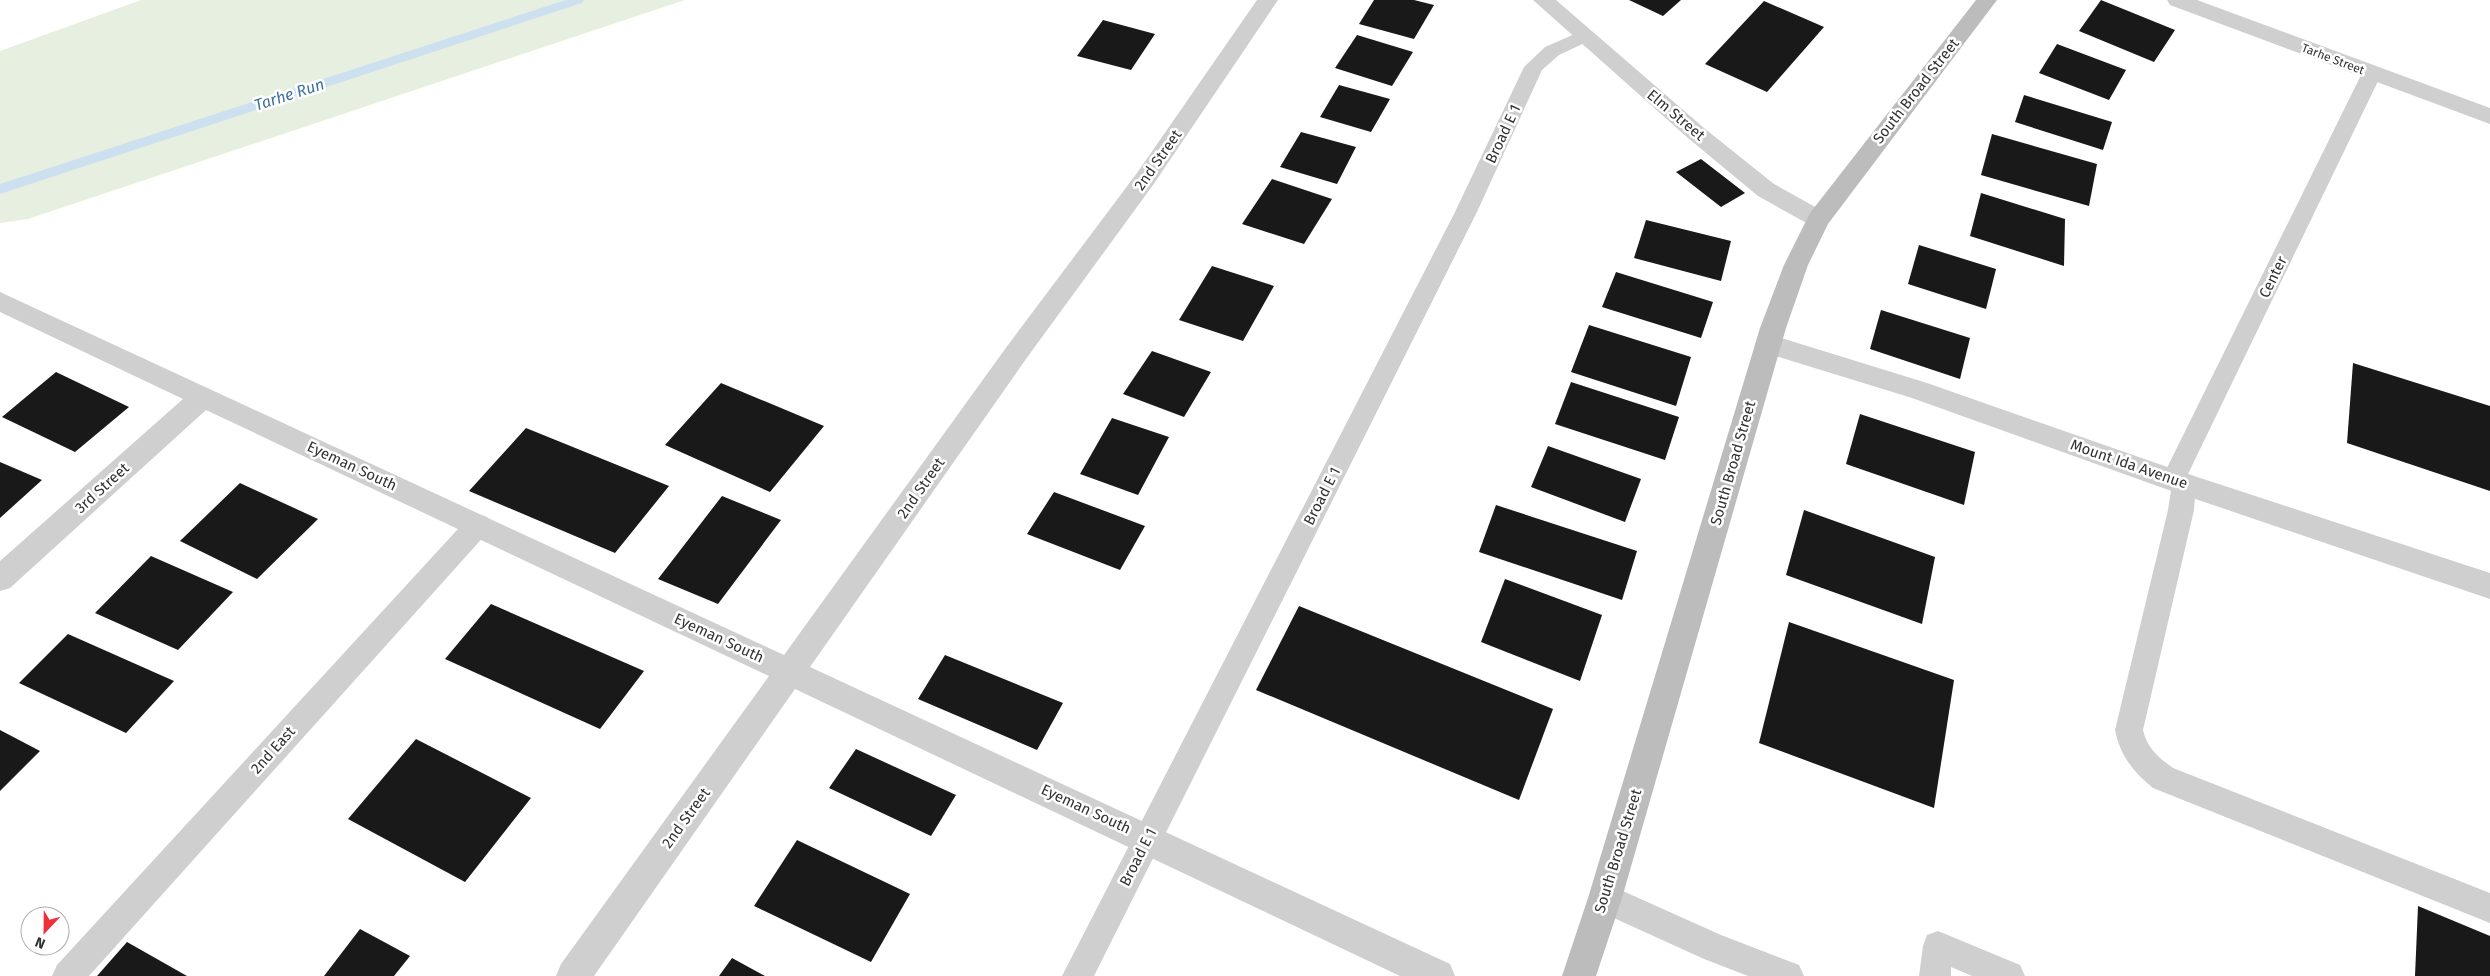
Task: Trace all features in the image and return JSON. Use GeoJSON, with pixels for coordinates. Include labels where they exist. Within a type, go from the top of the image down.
{"type":"FeatureCollection","features":[{"type":"Feature","properties":{"kind":"street","name":"2nd Street"},"geometry":{"type":"LineString","coordinates":[[573,976],[1017,352],[1145,180],[1268,0]]}},
{"type":"Feature","properties":{"kind":"street","name":"Elm Street"},"geometry":{"type":"LineString","coordinates":[[1543,0],[1766,190],[1818,219]]}},
{"type":"Feature","properties":{"kind":"street","name":"South Broad Street"},"geometry":{"type":"LineString","coordinates":[[1579,976],[1604,898],[1784,291],[1802,248],[1818,219],[1987,0]]}},
{"type":"Feature","properties":{"kind":"street","name":"Tarhe Street"},"geometry":{"type":"LineString","coordinates":[[2177,0],[2372,74],[2490,116]]}},
{"type":"Feature","properties":{"kind":"street","name":"Eyeman South"},"geometry":{"type":"LineString","coordinates":[[0,301],[1148,838],[1438,976]]}},
{"type":"Feature","properties":{"kind":"street","name":"Mount Ida Avenue"},"geometry":{"type":"LineString","coordinates":[[1768,344],[1918,390],[2178,482],[2490,586]]}},
{"type":"Feature","properties":{"kind":"street","name":"3rd Street"},"geometry":{"type":"LineString","coordinates":[[0,579],[204,396]]}},
{"type":"Feature","properties":{"kind":"lane","name":"Broad E 1"},"geometry":{"type":"LineString","coordinates":[[1078,976],[1465,214],[1534,67],[1552,51],[1584,36]]}},
{"type":"Feature","properties":{"kind":"lane","name":"Center"},"geometry":{"type":"LineString","coordinates":[[2372,74],[2178,482],[2180,510],[2129,730],[2131,745],[2143,764],[2163,778],[2490,908]]}},
{"type":"Feature","properties":{"kind":"lane","name":"2nd East"},"geometry":{"type":"LineString","coordinates":[[68,976],[478,525]]}},
{"type":"Feature","properties":{"kind":"lane"},"geometry":{"type":"LineString","coordinates":[[1604,898],[1715,948],[1788,976]]}},
{"type":"Feature","properties":{"kind":"lane"},"geometry":{"type":"LineString","coordinates":[[1935,976],[1938,946],[2009,976]]}},
{"type":"Feature","properties":{"kind":"green space"},"geometry":{"type":"Polygon","coordinates":[[[141,0],[685,0],[28,219],[0,223],[0,51],[141,0]]]}},
{"type":"Feature","properties":{"kind":"building"},"geometry":{"type":"Polygon","coordinates":[[[1374,0],[1414,0],[1434,5],[1414,39],[1359,24],[1374,0]]]}},
{"type":"Feature","properties":{"kind":"building"},"geometry":{"type":"Polygon","coordinates":[[[1629,0],[1681,0],[1663,16],[1629,0]]]}},
{"type":"Feature","properties":{"kind":"building"},"geometry":{"type":"Polygon","coordinates":[[[2101,0],[2175,30],[2154,62],[2079,31],[2101,0]]]}},
{"type":"Feature","properties":{"kind":"building"},"geometry":{"type":"Polygon","coordinates":[[[1764,1],[1824,27],[1767,92],[1705,64],[1764,1]]]}},
{"type":"Feature","properties":{"kind":"building"},"geometry":{"type":"Polygon","coordinates":[[[1103,20],[1155,34],[1131,70],[1077,56],[1103,20]]]}},
{"type":"Feature","properties":{"kind":"building"},"geometry":{"type":"Polygon","coordinates":[[[1357,35],[1413,52],[1392,86],[1335,68],[1357,35]]]}},
{"type":"Feature","properties":{"kind":"building"},"geometry":{"type":"Polygon","coordinates":[[[2057,44],[2126,70],[2109,100],[2039,73],[2057,44]]]}},
{"type":"Feature","properties":{"kind":"building"},"geometry":{"type":"Polygon","coordinates":[[[1339,85],[1390,99],[1371,132],[1320,117],[1339,85]]]}},
{"type":"Feature","properties":{"kind":"building"},"geometry":{"type":"Polygon","coordinates":[[[2024,95],[2112,122],[2103,150],[2015,122],[2024,95]]]}},
{"type":"Feature","properties":{"kind":"building"},"geometry":{"type":"Polygon","coordinates":[[[1301,132],[1356,147],[1337,184],[1280,167],[1301,132]]]}},
{"type":"Feature","properties":{"kind":"building"},"geometry":{"type":"Polygon","coordinates":[[[1992,134],[2097,164],[2089,206],[1981,175],[1992,134]]]}},
{"type":"Feature","properties":{"kind":"building"},"geometry":{"type":"Polygon","coordinates":[[[1701,159],[1745,193],[1721,207],[1676,172],[1701,159]]]}},
{"type":"Feature","properties":{"kind":"building"},"geometry":{"type":"Polygon","coordinates":[[[1272,179],[1332,199],[1304,244],[1242,224],[1272,179]]]}},
{"type":"Feature","properties":{"kind":"building"},"geometry":{"type":"Polygon","coordinates":[[[1981,193],[2065,219],[2064,266],[1970,236],[1981,193]]]}},
{"type":"Feature","properties":{"kind":"building"},"geometry":{"type":"Polygon","coordinates":[[[1646,220],[1731,241],[1721,281],[1634,258],[1646,220]]]}},
{"type":"Feature","properties":{"kind":"building"},"geometry":{"type":"Polygon","coordinates":[[[1919,245],[1996,269],[1986,309],[1908,284],[1919,245]]]}},
{"type":"Feature","properties":{"kind":"building"},"geometry":{"type":"Polygon","coordinates":[[[1212,266],[1274,286],[1243,341],[1179,320],[1212,266]]]}},
{"type":"Feature","properties":{"kind":"building"},"geometry":{"type":"Polygon","coordinates":[[[1616,272],[1713,302],[1701,338],[1602,307],[1616,272]]]}},
{"type":"Feature","properties":{"kind":"building"},"geometry":{"type":"Polygon","coordinates":[[[1881,310],[1970,338],[1960,379],[1870,349],[1881,310]]]}},
{"type":"Feature","properties":{"kind":"building"},"geometry":{"type":"Polygon","coordinates":[[[1589,325],[1691,357],[1676,406],[1571,372],[1589,325]]]}},
{"type":"Feature","properties":{"kind":"building"},"geometry":{"type":"Polygon","coordinates":[[[1152,351],[1211,372],[1184,417],[1123,394],[1152,351]]]}},
{"type":"Feature","properties":{"kind":"building"},"geometry":{"type":"Polygon","coordinates":[[[2353,363],[2490,406],[2490,491],[2347,443],[2353,363]]]}},
{"type":"Feature","properties":{"kind":"building"},"geometry":{"type":"Polygon","coordinates":[[[56,372],[129,407],[75,452],[2,417],[56,372]]]}},
{"type":"Feature","properties":{"kind":"building"},"geometry":{"type":"Polygon","coordinates":[[[1571,382],[1679,417],[1665,460],[1555,424],[1571,382]]]}},
{"type":"Feature","properties":{"kind":"building"},"geometry":{"type":"Polygon","coordinates":[[[721,383],[824,426],[770,492],[665,445],[721,383]]]}},
{"type":"Feature","properties":{"kind":"building"},"geometry":{"type":"Polygon","coordinates":[[[1860,414],[1975,452],[1964,505],[1846,464],[1860,414]]]}},
{"type":"Feature","properties":{"kind":"building"},"geometry":{"type":"Polygon","coordinates":[[[1112,418],[1169,437],[1138,495],[1080,474],[1112,418]]]}},
{"type":"Feature","properties":{"kind":"building"},"geometry":{"type":"Polygon","coordinates":[[[526,428],[669,486],[615,553],[469,491],[526,428]]]}},
{"type":"Feature","properties":{"kind":"building"},"geometry":{"type":"Polygon","coordinates":[[[1548,446],[1641,479],[1625,522],[1531,487],[1548,446]]]}},
{"type":"Feature","properties":{"kind":"building"},"geometry":{"type":"Polygon","coordinates":[[[0,462],[42,480],[0,518],[0,462]]]}},
{"type":"Feature","properties":{"kind":"building"},"geometry":{"type":"Polygon","coordinates":[[[240,483],[318,519],[257,579],[180,541],[240,483]]]}},
{"type":"Feature","properties":{"kind":"building"},"geometry":{"type":"Polygon","coordinates":[[[1054,492],[1145,526],[1120,570],[1027,534],[1054,492]]]}},
{"type":"Feature","properties":{"kind":"building"},"geometry":{"type":"Polygon","coordinates":[[[722,496],[781,520],[718,604],[658,579],[722,496]]]}},
{"type":"Feature","properties":{"kind":"building"},"geometry":{"type":"Polygon","coordinates":[[[1496,505],[1637,551],[1622,600],[1479,552],[1496,505]]]}},
{"type":"Feature","properties":{"kind":"building"},"geometry":{"type":"Polygon","coordinates":[[[1804,510],[1935,557],[1922,624],[1786,575],[1804,510]]]}},
{"type":"Feature","properties":{"kind":"building"},"geometry":{"type":"Polygon","coordinates":[[[151,556],[233,592],[178,650],[95,613],[151,556]]]}},
{"type":"Feature","properties":{"kind":"building"},"geometry":{"type":"Polygon","coordinates":[[[1505,579],[1602,615],[1580,681],[1481,642],[1505,579]]]}},
{"type":"Feature","properties":{"kind":"building"},"geometry":{"type":"Polygon","coordinates":[[[491,604],[644,671],[600,729],[445,659],[491,604]]]}},
{"type":"Feature","properties":{"kind":"building"},"geometry":{"type":"Polygon","coordinates":[[[1299,606],[1553,709],[1519,800],[1256,690],[1299,606]]]}},
{"type":"Feature","properties":{"kind":"building"},"geometry":{"type":"Polygon","coordinates":[[[1789,622],[1954,680],[1934,808],[1759,743],[1789,622]]]}},
{"type":"Feature","properties":{"kind":"building"},"geometry":{"type":"Polygon","coordinates":[[[68,634],[174,681],[126,733],[19,683],[68,634]]]}},
{"type":"Feature","properties":{"kind":"building"},"geometry":{"type":"Polygon","coordinates":[[[945,655],[1063,703],[1037,750],[918,699],[945,655]]]}},
{"type":"Feature","properties":{"kind":"building"},"geometry":{"type":"Polygon","coordinates":[[[0,730],[40,751],[0,791],[0,730]]]}},
{"type":"Feature","properties":{"kind":"building"},"geometry":{"type":"Polygon","coordinates":[[[416,739],[531,798],[465,882],[348,819],[416,739]]]}},
{"type":"Feature","properties":{"kind":"building"},"geometry":{"type":"Polygon","coordinates":[[[856,749],[956,795],[931,836],[829,788],[856,749]]]}},
{"type":"Feature","properties":{"kind":"building"},"geometry":{"type":"Polygon","coordinates":[[[797,840],[910,894],[871,962],[754,906],[797,840]]]}},
{"type":"Feature","properties":{"kind":"building"},"geometry":{"type":"Polygon","coordinates":[[[2418,906],[2490,936],[2490,976],[2415,976],[2418,906]]]}},
{"type":"Feature","properties":{"kind":"building"},"geometry":{"type":"Polygon","coordinates":[[[360,929],[410,956],[394,976],[324,976],[360,929]]]}},
{"type":"Feature","properties":{"kind":"building"},"geometry":{"type":"Polygon","coordinates":[[[127,942],[187,976],[97,976],[127,942]]]}},
{"type":"Feature","properties":{"kind":"building"},"geometry":{"type":"Polygon","coordinates":[[[732,958],[765,976],[719,976],[732,958]]]}},
{"type":"Feature","properties":{"kind":"waterway","name":"Tarhe Run"},"geometry":{"type":"LineString","coordinates":[[0,189],[578,0]]}}]}
